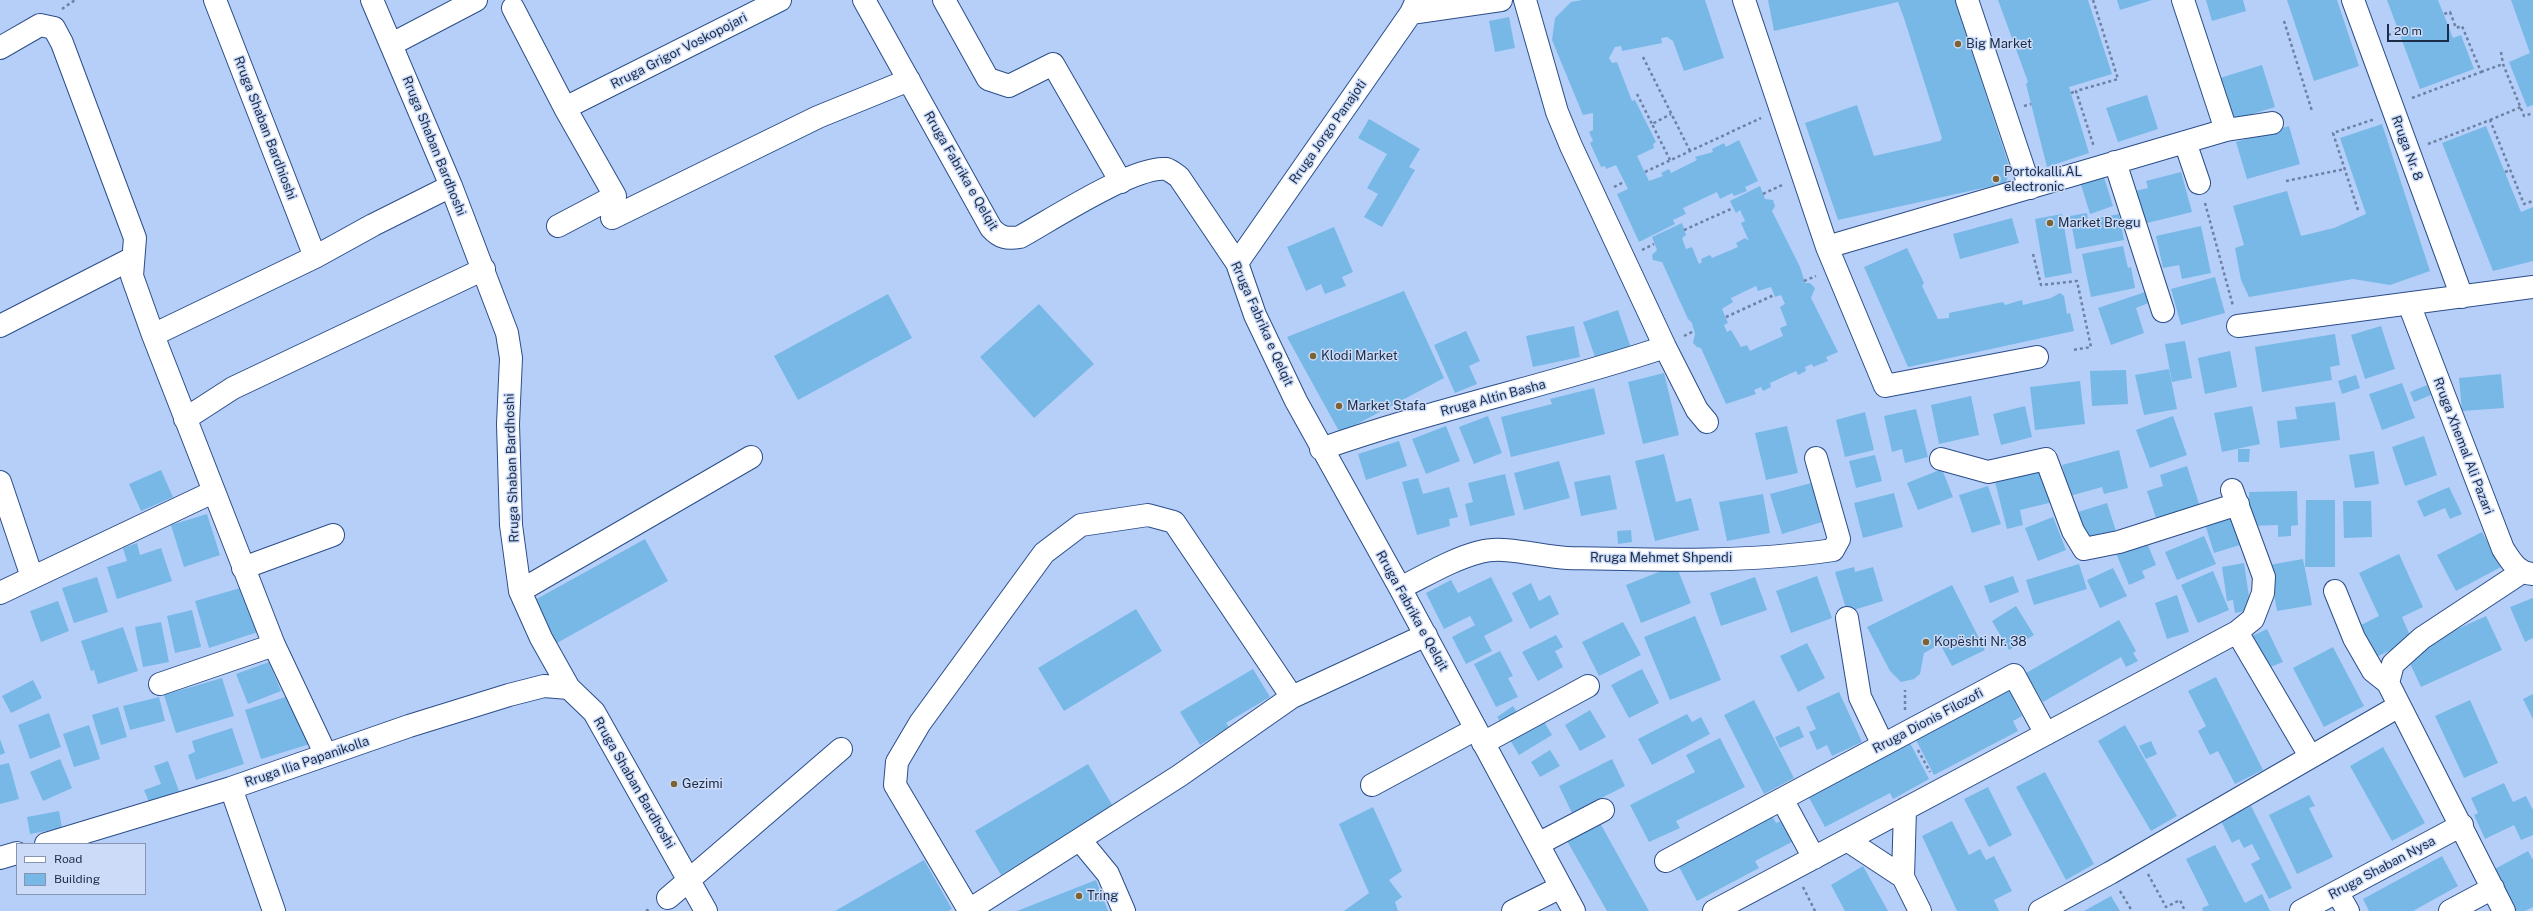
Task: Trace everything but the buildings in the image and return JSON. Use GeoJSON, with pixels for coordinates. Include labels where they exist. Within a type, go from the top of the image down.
{"type":"FeatureCollection","features":[{"type":"Feature","properties":{"kind":"street","name":"Rruga Shaban Bardhioshi"},"geometry":{"type":"LineString","coordinates":[[215,0],[315,257]]}},
{"type":"Feature","properties":{"kind":"street","name":"Rruga Shaban Bardhoshi"},"geometry":{"type":"LineString","coordinates":[[372,0],[392,44],[451,186],[484,269],[507,333],[510,358],[508,424],[510,525],[520,591],[541,638],[569,688],[594,712],[706,911]]}},
{"type":"Feature","properties":{"kind":"street"},"geometry":{"type":"LineString","coordinates":[[392,44],[476,0]]}},
{"type":"Feature","properties":{"kind":"street","name":"Rruga Grigor Voskopojari"},"geometry":{"type":"LineString","coordinates":[[571,105],[780,0]]}},
{"type":"Feature","properties":{"kind":"street","name":"Rruga Fabrika e Qelqit"},"geometry":{"type":"LineString","coordinates":[[864,0],[984,215],[997,235],[1005,238],[1020,237],[1121,182],[1151,170],[1167,169],[1179,177],[1237,263],[1264,334],[1321,449],[1426,635],[1574,911]]}},
{"type":"Feature","properties":{"kind":"street"},"geometry":{"type":"LineString","coordinates":[[944,0],[988,79],[1009,86],[1054,64],[1121,182]]}},
{"type":"Feature","properties":{"kind":"street"},"geometry":{"type":"LineString","coordinates":[[1414,7],[1501,0]]}},
{"type":"Feature","properties":{"kind":"street"},"geometry":{"type":"LineString","coordinates":[[1525,0],[1558,112],[1571,146],[1665,346],[1697,410],[1707,422]]}},
{"type":"Feature","properties":{"kind":"street"},"geometry":{"type":"LineString","coordinates":[[1744,0],[1827,247],[1885,386],[2037,357]]}},
{"type":"Feature","properties":{"kind":"street"},"geometry":{"type":"LineString","coordinates":[[1968,0],[2030,188]]}},
{"type":"Feature","properties":{"kind":"street"},"geometry":{"type":"LineString","coordinates":[[2183,0],[2226,130]]}},
{"type":"Feature","properties":{"kind":"street","name":"Rruga Nr. 8"},"geometry":{"type":"LineString","coordinates":[[2353,0],[2462,297]]}},
{"type":"Feature","properties":{"kind":"street","name":"Rruga Jorgo Panajoti"},"geometry":{"type":"LineString","coordinates":[[1237,263],[1414,7]]}},
{"type":"Feature","properties":{"kind":"street"},"geometry":{"type":"LineString","coordinates":[[513,8],[571,105],[621,195],[558,226]]}},
{"type":"Feature","properties":{"kind":"street"},"geometry":{"type":"LineString","coordinates":[[0,48],[40,25],[54,28],[135,238],[132,276],[153,335],[274,645],[326,755]]}},
{"type":"Feature","properties":{"kind":"street"},"geometry":{"type":"LineString","coordinates":[[612,218],[818,117],[909,80]]}},
{"type":"Feature","properties":{"kind":"street"},"geometry":{"type":"LineString","coordinates":[[1827,247],[2226,130],[2272,123]]}},
{"type":"Feature","properties":{"kind":"street"},"geometry":{"type":"LineString","coordinates":[[2185,142],[2199,183]]}},
{"type":"Feature","properties":{"kind":"street"},"geometry":{"type":"LineString","coordinates":[[2108,165],[2163,311]]}},
{"type":"Feature","properties":{"kind":"street"},"geometry":{"type":"LineString","coordinates":[[153,335],[315,257],[373,225],[451,186]]}},
{"type":"Feature","properties":{"kind":"street"},"geometry":{"type":"LineString","coordinates":[[0,326],[133,258]]}},
{"type":"Feature","properties":{"kind":"street"},"geometry":{"type":"LineString","coordinates":[[185,419],[233,388],[484,269]]}},
{"type":"Feature","properties":{"kind":"street"},"geometry":{"type":"LineString","coordinates":[[2238,326],[2533,287]]}},
{"type":"Feature","properties":{"kind":"street","name":"Rruga Xhemal Ali Pazari"},"geometry":{"type":"LineString","coordinates":[[2409,304],[2503,549],[2513,564],[2528,573]]}},
{"type":"Feature","properties":{"kind":"street","name":"Rruga Altin Basha"},"geometry":{"type":"LineString","coordinates":[[1321,449],[1377,429],[1595,370],[1665,346]]}},
{"type":"Feature","properties":{"kind":"street"},"geometry":{"type":"LineString","coordinates":[[520,591],[751,457]]}},
{"type":"Feature","properties":{"kind":"street","name":"Rruga Mehmet Shpendi"},"geometry":{"type":"LineString","coordinates":[[1400,588],[1481,552],[1510,552],[1564,558],[1634,559],[1715,558],[1833,550],[1839,539],[1816,458]]}},
{"type":"Feature","properties":{"kind":"street"},"geometry":{"type":"LineString","coordinates":[[1714,911],[2237,632],[2253,619],[2263,593],[2264,577],[2235,497],[2120,542],[2084,549],[2073,531],[2046,459],[1988,472],[1941,459]]}},
{"type":"Feature","properties":{"kind":"street"},"geometry":{"type":"LineString","coordinates":[[0,482],[32,577]]}},
{"type":"Feature","properties":{"kind":"street"},"geometry":{"type":"LineString","coordinates":[[0,593],[213,492]]}},
{"type":"Feature","properties":{"kind":"street"},"geometry":{"type":"LineString","coordinates":[[1292,697],[1174,522],[1148,515],[1107,519],[1081,525],[1044,553],[920,722],[897,762],[895,785],[969,910],[1179,776],[1292,697],[1426,635]]}},
{"type":"Feature","properties":{"kind":"street"},"geometry":{"type":"LineString","coordinates":[[243,568],[333,535]]}},
{"type":"Feature","properties":{"kind":"street"},"geometry":{"type":"LineString","coordinates":[[2388,683],[2392,664],[2422,638],[2528,573]]}},
{"type":"Feature","properties":{"kind":"street"},"geometry":{"type":"LineString","coordinates":[[2335,591],[2354,638],[2373,671],[2388,683],[2504,911]]}},
{"type":"Feature","properties":{"kind":"street"},"geometry":{"type":"LineString","coordinates":[[1847,618],[1860,697],[1883,745]]}},
{"type":"Feature","properties":{"kind":"street"},"geometry":{"type":"LineString","coordinates":[[2237,632],[2310,756]]}},
{"type":"Feature","properties":{"kind":"street"},"geometry":{"type":"LineString","coordinates":[[160,684],[274,645]]}},
{"type":"Feature","properties":{"kind":"street","name":"Rruga Dionis Filozofi"},"geometry":{"type":"LineString","coordinates":[[1666,861],[2014,675],[2046,734]]}},
{"type":"Feature","properties":{"kind":"street","name":"Rruga Ilia Papanikolla"},"geometry":{"type":"LineString","coordinates":[[49,843],[231,788],[409,726],[509,695],[544,686],[569,688]]}},
{"type":"Feature","properties":{"kind":"street"},"geometry":{"type":"LineString","coordinates":[[1372,785],[1588,686]]}},
{"type":"Feature","properties":{"kind":"street"},"geometry":{"type":"LineString","coordinates":[[2040,911],[2139,857],[2310,756],[2399,706]]}},
{"type":"Feature","properties":{"kind":"street"},"geometry":{"type":"LineString","coordinates":[[668,898],[840,748]]}},
{"type":"Feature","properties":{"kind":"street"},"geometry":{"type":"LineString","coordinates":[[231,788],[274,911]]}},
{"type":"Feature","properties":{"kind":"street"},"geometry":{"type":"LineString","coordinates":[[1782,799],[1814,858]]}},
{"type":"Feature","properties":{"kind":"street"},"geometry":{"type":"LineString","coordinates":[[1905,809],[1903,877],[1920,911]]}},
{"type":"Feature","properties":{"kind":"street"},"geometry":{"type":"LineString","coordinates":[[1538,844],[1603,810]]}},
{"type":"Feature","properties":{"kind":"street","name":"Rruga Shaban Nysa"},"geometry":{"type":"LineString","coordinates":[[2301,911],[2462,826]]}},
{"type":"Feature","properties":{"kind":"street"},"geometry":{"type":"LineString","coordinates":[[1080,840],[1108,874],[1124,911]]}},
{"type":"Feature","properties":{"kind":"street"},"geometry":{"type":"LineString","coordinates":[[1847,840],[1903,877]]}},
{"type":"Feature","properties":{"kind":"street"},"geometry":{"type":"LineString","coordinates":[[0,858],[16,853]]}},
{"type":"Feature","properties":{"kind":"street"},"geometry":{"type":"LineString","coordinates":[[1513,911],[1561,888]]}},
{"type":"Feature","properties":{"kind":"street"},"geometry":{"type":"LineString","coordinates":[[2450,911],[2493,888]]}},
{"type":"Feature","properties":{"kind":"street"},"geometry":{"type":"LineString","coordinates":[[2337,892],[2348,911]]}},
{"type":"Feature","properties":{"kind":"path"},"geometry":{"type":"LineString","coordinates":[[2071,93],[2118,79],[2093,0]]}},
{"type":"Feature","properties":{"kind":"path"},"geometry":{"type":"LineString","coordinates":[[2444,14],[2450,12],[2456,28],[2462,26],[2481,72]]}},
{"type":"Feature","properties":{"kind":"path"},"geometry":{"type":"LineString","coordinates":[[2284,21],[2312,111]]}},
{"type":"Feature","properties":{"kind":"path"},"geometry":{"type":"LineString","coordinates":[[2502,52],[2503,64],[2524,116],[2533,113]]}},
{"type":"Feature","properties":{"kind":"path"},"geometry":{"type":"LineString","coordinates":[[1643,57],[1690,151]]}},
{"type":"Feature","properties":{"kind":"path"},"geometry":{"type":"LineString","coordinates":[[2358,210],[2333,133],[2503,64]]}},
{"type":"Feature","properties":{"kind":"path"},"geometry":{"type":"LineString","coordinates":[[2076,91],[2108,165]]}},
{"type":"Feature","properties":{"kind":"path"},"geometry":{"type":"LineString","coordinates":[[1637,94],[1670,160]]}},
{"type":"Feature","properties":{"kind":"path"},"geometry":{"type":"LineString","coordinates":[[2409,152],[2521,107]]}},
{"type":"Feature","properties":{"kind":"path"},"geometry":{"type":"LineString","coordinates":[[1645,172],[1781,109]]}},
{"type":"Feature","properties":{"kind":"path"},"geometry":{"type":"LineString","coordinates":[[1652,124],[1671,114]]}},
{"type":"Feature","properties":{"kind":"path"},"geometry":{"type":"LineString","coordinates":[[2490,120],[2524,204],[2533,200]]}},
{"type":"Feature","properties":{"kind":"path"},"geometry":{"type":"LineString","coordinates":[[2286,181],[2345,169]]}},
{"type":"Feature","properties":{"kind":"path"},"geometry":{"type":"LineString","coordinates":[[2505,172],[2510,170]]}},
{"type":"Feature","properties":{"kind":"path"},"geometry":{"type":"LineString","coordinates":[[1613,188],[1624,182]]}},
{"type":"Feature","properties":{"kind":"path"},"geometry":{"type":"LineString","coordinates":[[2199,183],[2238,326]]}},
{"type":"Feature","properties":{"kind":"path"},"geometry":{"type":"LineString","coordinates":[[1763,194],[1782,185]]}},
{"type":"Feature","properties":{"kind":"path"},"geometry":{"type":"LineString","coordinates":[[1684,230],[1733,208]]}},
{"type":"Feature","properties":{"kind":"path"},"geometry":{"type":"LineString","coordinates":[[2033,254],[2041,285],[2077,281],[2091,347],[2073,350]]}},
{"type":"Feature","properties":{"kind":"path"},"geometry":{"type":"LineString","coordinates":[[1726,317],[1774,295]]}},
{"type":"Feature","properties":{"kind":"path"},"geometry":{"type":"LineString","coordinates":[[1905,690],[1905,710]]}},
{"type":"Feature","properties":{"kind":"path"},"geometry":{"type":"LineString","coordinates":[[1908,732],[1940,790]]}},
{"type":"Feature","properties":{"kind":"path"},"geometry":{"type":"LineString","coordinates":[[2139,857],[2166,907],[2180,900],[2185,911]]}},
{"type":"Feature","properties":{"kind":"path"},"geometry":{"type":"LineString","coordinates":[[1794,868],[1815,911]]}},
{"type":"Feature","properties":{"kind":"place","name":"Big Market"},"geometry":{"type":"Point","coordinates":[1958,44]}},
{"type":"Feature","properties":{"kind":"place","name":"Portokalli.AL electronic"},"geometry":{"type":"Point","coordinates":[1996,179]}},
{"type":"Feature","properties":{"kind":"place","name":"Market Bregu"},"geometry":{"type":"Point","coordinates":[2050,223]}},
{"type":"Feature","properties":{"kind":"place","name":"Klodi Market"},"geometry":{"type":"Point","coordinates":[1313,356]}},
{"type":"Feature","properties":{"kind":"place","name":"Market Stafa"},"geometry":{"type":"Point","coordinates":[1339,406]}},
{"type":"Feature","properties":{"kind":"place","name":"Kopështi Nr. 38"},"geometry":{"type":"Point","coordinates":[1926,642]}},
{"type":"Feature","properties":{"kind":"place","name":"Gezimi"},"geometry":{"type":"Point","coordinates":[674,784]}},
{"type":"Feature","properties":{"kind":"place","name":"Tring"},"geometry":{"type":"Point","coordinates":[1079,896]}}]}
